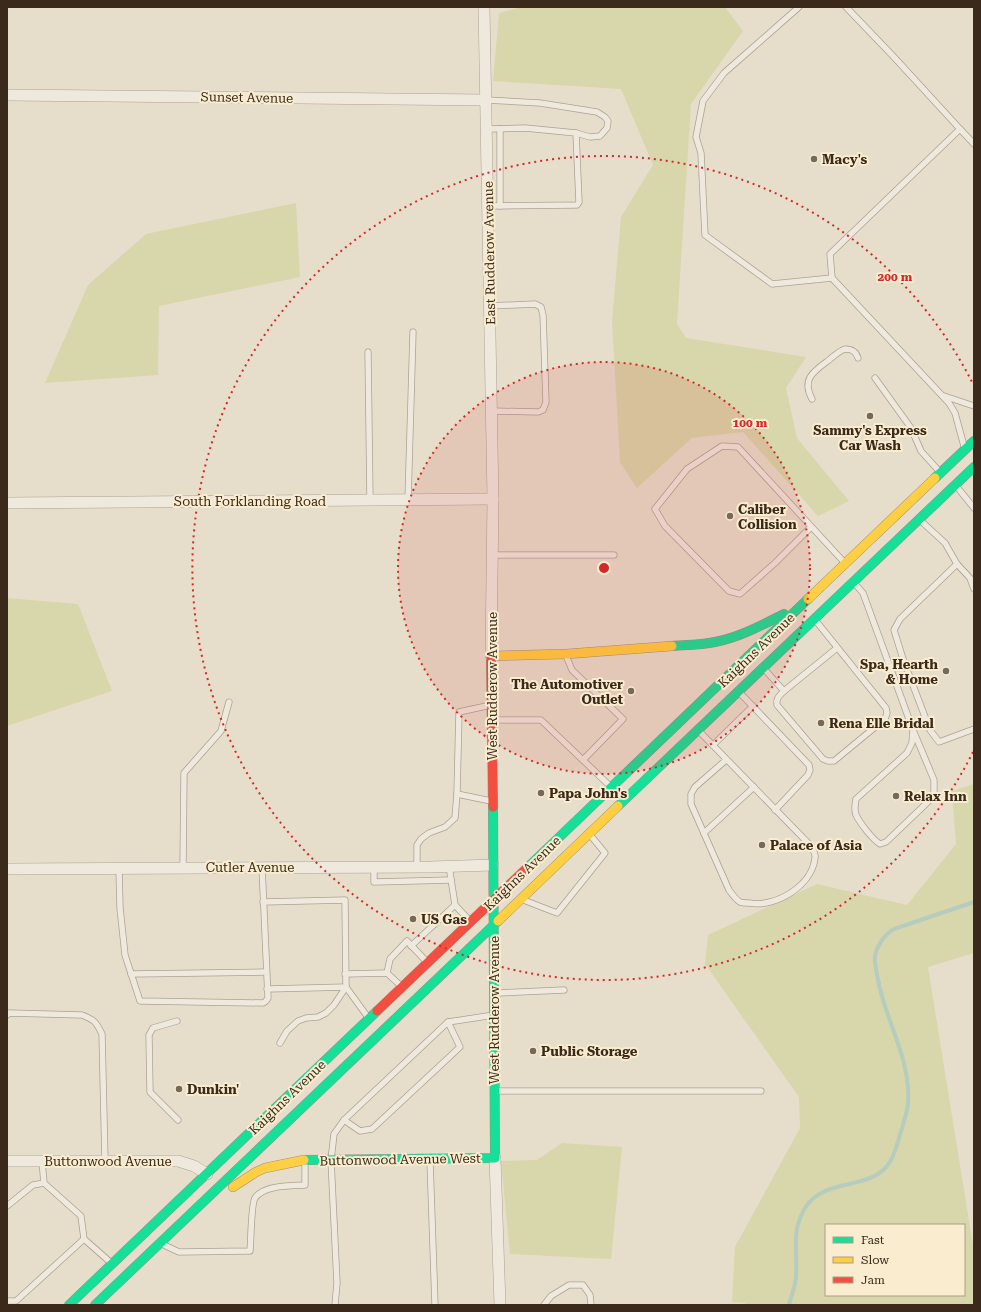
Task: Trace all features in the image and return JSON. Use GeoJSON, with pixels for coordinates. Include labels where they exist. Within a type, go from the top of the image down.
{"type":"FeatureCollection","features":[{"type":"Feature","properties":{"kind":"main road","name":"Kaighns Avenue"},"geometry":{"type":"LineString","coordinates":[[69,1305],[974,441]]}},
{"type":"Feature","properties":{"kind":"main road","name":"Kaighns Avenue"},"geometry":{"type":"LineString","coordinates":[[95,1305],[974,467]]}},
{"type":"Feature","properties":{"kind":"main road"},"geometry":{"type":"LineString","coordinates":[[491,656],[566,654],[688,646],[718,642],[750,631],[804,604]]}},
{"type":"Feature","properties":{"kind":"main road","name":"West Rudderow Avenue"},"geometry":{"type":"LineString","coordinates":[[491,656],[495,1158]]}},
{"type":"Feature","properties":{"kind":"main road","name":"Buttonwood Avenue West"},"geometry":{"type":"LineString","coordinates":[[182,1222],[256,1172],[265,1168],[304,1160],[495,1158]]}},
{"type":"Feature","properties":{"kind":"street","name":"East Rudderow Avenue"},"geometry":{"type":"LineString","coordinates":[[484,7],[493,499]]}},
{"type":"Feature","properties":{"kind":"street","name":"Sunset Avenue"},"geometry":{"type":"LineString","coordinates":[[7,95],[486,100]]}},
{"type":"Feature","properties":{"kind":"street","name":"South Forklanding Road"},"geometry":{"type":"LineString","coordinates":[[7,504],[493,499]]}},
{"type":"Feature","properties":{"kind":"street","name":"West Rudderow Avenue"},"geometry":{"type":"LineString","coordinates":[[491,656],[493,499]]}},
{"type":"Feature","properties":{"kind":"street","name":"Cutler Avenue"},"geometry":{"type":"LineString","coordinates":[[7,869],[417,867],[493,865]]}},
{"type":"Feature","properties":{"kind":"street","name":"West Rudderow Avenue"},"geometry":{"type":"LineString","coordinates":[[495,1158],[500,1305]]}},
{"type":"Feature","properties":{"kind":"street","name":"Buttonwood Avenue"},"geometry":{"type":"LineString","coordinates":[[7,1161],[178,1161],[194,1166],[207,1174]]}},
{"type":"Feature","properties":{"kind":"lane"},"geometry":{"type":"LineString","coordinates":[[799,7],[724,73],[703,101],[696,129],[696,137],[701,153],[705,235],[772,284],[832,278]]}},
{"type":"Feature","properties":{"kind":"lane"},"geometry":{"type":"LineString","coordinates":[[846,7],[974,144]]}},
{"type":"Feature","properties":{"kind":"lane"},"geometry":{"type":"LineString","coordinates":[[486,100],[540,103],[597,112],[608,121],[606,128],[600,136],[590,137],[576,133],[525,128],[487,129]]}},
{"type":"Feature","properties":{"kind":"lane"},"geometry":{"type":"LineString","coordinates":[[500,128],[500,206]]}},
{"type":"Feature","properties":{"kind":"lane"},"geometry":{"type":"LineString","coordinates":[[960,129],[830,254],[832,278],[944,396],[956,413],[965,450]]}},
{"type":"Feature","properties":{"kind":"lane"},"geometry":{"type":"LineString","coordinates":[[488,206],[577,205],[579,202],[576,133]]}},
{"type":"Feature","properties":{"kind":"lane"},"geometry":{"type":"LineString","coordinates":[[490,306],[535,304],[541,307],[543,315],[546,402],[542,410],[538,412],[492,412]]}},
{"type":"Feature","properties":{"kind":"lane"},"geometry":{"type":"LineString","coordinates":[[408,500],[413,332]]}},
{"type":"Feature","properties":{"kind":"lane"},"geometry":{"type":"LineString","coordinates":[[812,399],[808,388],[808,382],[815,370],[846,349],[852,350],[858,354],[858,358]]}},
{"type":"Feature","properties":{"kind":"lane"},"geometry":{"type":"LineString","coordinates":[[368,352],[370,500]]}},
{"type":"Feature","properties":{"kind":"lane"},"geometry":{"type":"LineString","coordinates":[[874,378],[911,428],[921,451],[940,474]]}},
{"type":"Feature","properties":{"kind":"lane"},"geometry":{"type":"LineString","coordinates":[[944,396],[974,406]]}},
{"type":"Feature","properties":{"kind":"lane"},"geometry":{"type":"LineString","coordinates":[[811,527],[775,563],[740,594],[729,591],[665,526],[655,509],[687,469],[722,446],[738,447],[846,564]]}},
{"type":"Feature","properties":{"kind":"lane"},"geometry":{"type":"LineString","coordinates":[[955,485],[974,508]]}},
{"type":"Feature","properties":{"kind":"lane"},"geometry":{"type":"LineString","coordinates":[[919,520],[945,543],[957,564],[970,578],[974,589]]}},
{"type":"Feature","properties":{"kind":"lane"},"geometry":{"type":"LineString","coordinates":[[492,555],[614,555]]}},
{"type":"Feature","properties":{"kind":"lane"},"geometry":{"type":"LineString","coordinates":[[957,564],[900,619],[894,630],[930,730],[939,742],[974,729]]}},
{"type":"Feature","properties":{"kind":"lane"},"geometry":{"type":"LineString","coordinates":[[854,582],[863,593],[913,730],[934,780],[934,792],[931,799],[886,842],[880,844],[874,840],[855,814],[854,805],[856,799],[907,753],[912,743],[913,730]]}},
{"type":"Feature","properties":{"kind":"lane"},"geometry":{"type":"LineString","coordinates":[[814,619],[886,708],[887,713],[885,719],[834,761],[828,761],[822,759],[777,706],[778,696],[837,648]]}},
{"type":"Feature","properties":{"kind":"lane"},"geometry":{"type":"LineString","coordinates":[[566,654],[572,670],[623,719],[583,760]]}},
{"type":"Feature","properties":{"kind":"lane"},"geometry":{"type":"LineString","coordinates":[[763,668],[784,691]]}},
{"type":"Feature","properties":{"kind":"lane"},"geometry":{"type":"LineString","coordinates":[[738,692],[809,766],[810,770],[808,775],[775,810]]}},
{"type":"Feature","properties":{"kind":"lane"},"geometry":{"type":"LineString","coordinates":[[183,868],[184,773],[221,731],[228,702]]}},
{"type":"Feature","properties":{"kind":"lane"},"geometry":{"type":"LineString","coordinates":[[417,867],[417,845],[429,833],[445,827],[455,818],[459,712],[491,705]]}},
{"type":"Feature","properties":{"kind":"lane"},"geometry":{"type":"LineString","coordinates":[[713,745],[753,706]]}},
{"type":"Feature","properties":{"kind":"lane"},"geometry":{"type":"LineString","coordinates":[[492,720],[541,720],[612,788]]}},
{"type":"Feature","properties":{"kind":"lane"},"geometry":{"type":"LineString","coordinates":[[698,730],[811,846],[816,856],[812,870],[804,882],[790,894],[773,901],[755,904],[740,902],[729,890],[691,804],[691,794],[695,787],[726,760]]}},
{"type":"Feature","properties":{"kind":"lane"},"geometry":{"type":"LineString","coordinates":[[704,833],[754,787]]}},
{"type":"Feature","properties":{"kind":"lane"},"geometry":{"type":"LineString","coordinates":[[457,794],[493,802]]}},
{"type":"Feature","properties":{"kind":"lane"},"geometry":{"type":"LineString","coordinates":[[522,899],[557,914],[606,853],[589,834]]}},
{"type":"Feature","properties":{"kind":"lane"},"geometry":{"type":"LineString","coordinates":[[450,866],[455,905],[471,922]]}},
{"type":"Feature","properties":{"kind":"lane"},"geometry":{"type":"LineString","coordinates":[[120,868],[120,908],[125,955],[140,1001],[263,1003],[268,998],[262,867]]}},
{"type":"Feature","properties":{"kind":"lane"},"geometry":{"type":"LineString","coordinates":[[374,867],[374,882],[451,880]]}},
{"type":"Feature","properties":{"kind":"lane"},"geometry":{"type":"LineString","coordinates":[[263,902],[345,900],[346,987],[369,1019]]}},
{"type":"Feature","properties":{"kind":"lane"},"geometry":{"type":"LineString","coordinates":[[412,946],[455,905]]}},
{"type":"Feature","properties":{"kind":"lane"},"geometry":{"type":"LineString","coordinates":[[387,973],[390,959],[407,941],[428,963]]}},
{"type":"Feature","properties":{"kind":"lane"},"geometry":{"type":"LineString","coordinates":[[131,974],[266,972]]}},
{"type":"Feature","properties":{"kind":"lane"},"geometry":{"type":"LineString","coordinates":[[345,974],[387,973],[402,988]]}},
{"type":"Feature","properties":{"kind":"lane"},"geometry":{"type":"LineString","coordinates":[[267,989],[346,987]]}},
{"type":"Feature","properties":{"kind":"lane"},"geometry":{"type":"LineString","coordinates":[[280,1042],[287,1031],[298,1021],[306,1018],[318,1017],[326,1013],[334,1005],[346,987]]}},
{"type":"Feature","properties":{"kind":"lane"},"geometry":{"type":"LineString","coordinates":[[494,993],[564,990]]}},
{"type":"Feature","properties":{"kind":"lane"},"geometry":{"type":"LineString","coordinates":[[7,1014],[82,1015],[93,1019],[97,1023],[102,1034],[105,1161]]}},
{"type":"Feature","properties":{"kind":"lane"},"geometry":{"type":"LineString","coordinates":[[335,1305],[337,1283],[331,1160],[334,1134],[344,1120],[448,1022],[494,1015]]}},
{"type":"Feature","properties":{"kind":"lane"},"geometry":{"type":"LineString","coordinates":[[177,1021],[153,1028],[149,1035],[150,1092],[178,1120]]}},
{"type":"Feature","properties":{"kind":"lane"},"geometry":{"type":"LineString","coordinates":[[344,1120],[360,1131],[372,1129],[460,1047],[448,1022]]}},
{"type":"Feature","properties":{"kind":"lane"},"geometry":{"type":"LineString","coordinates":[[495,1091],[761,1091]]}},
{"type":"Feature","properties":{"kind":"lane"},"geometry":{"type":"LineString","coordinates":[[430,1159],[434,1305]]}},
{"type":"Feature","properties":{"kind":"lane"},"geometry":{"type":"LineString","coordinates":[[160,1244],[179,1252],[250,1251],[254,1200],[260,1193],[276,1187],[305,1185],[304,1160]]}},
{"type":"Feature","properties":{"kind":"lane"},"geometry":{"type":"LineString","coordinates":[[42,1161],[44,1184],[81,1216],[84,1239],[112,1264]]}},
{"type":"Feature","properties":{"kind":"lane"},"geometry":{"type":"LineString","coordinates":[[7,1206],[33,1185],[44,1184]]}},
{"type":"Feature","properties":{"kind":"lane"},"geometry":{"type":"LineString","coordinates":[[7,1301],[16,1301],[84,1239]]}},
{"type":"Feature","properties":{"kind":"lane"},"geometry":{"type":"LineString","coordinates":[[544,1305],[551,1296],[569,1285],[583,1285],[590,1295],[591,1305]]}},
{"type":"Feature","properties":{"kind":"green space"},"geometry":{"type":"Polygon","coordinates":[[[521,7],[725,7],[743,31],[691,104],[677,324],[686,338],[806,357],[786,388],[797,438],[849,501],[818,516],[743,432],[692,438],[637,488],[620,463],[612,321],[621,217],[653,165],[621,89],[493,81],[499,13],[521,7]]]}},
{"type":"Feature","properties":{"kind":"green space"},"geometry":{"type":"Polygon","coordinates":[[[296,203],[300,277],[159,306],[158,375],[45,383],[88,285],[146,234],[296,203]]]}},
{"type":"Feature","properties":{"kind":"green space"},"geometry":{"type":"Polygon","coordinates":[[[7,598],[78,604],[112,691],[7,726],[7,598]]]}},
{"type":"Feature","properties":{"kind":"green space"},"geometry":{"type":"Polygon","coordinates":[[[974,784],[974,953],[928,967],[974,1252],[974,1305],[745,1305],[745,1303],[732,1302],[735,1247],[800,1128],[799,1097],[705,964],[708,935],[817,884],[907,905],[956,844],[952,791],[974,784]]]}},
{"type":"Feature","properties":{"kind":"green space"},"geometry":{"type":"Polygon","coordinates":[[[562,1143],[622,1147],[611,1259],[510,1254],[501,1161],[537,1160],[562,1143]]]}},
{"type":"Feature","properties":{"kind":"waterway"},"geometry":{"type":"LineString","coordinates":[[789,1305],[796,1280],[796,1240],[798,1223],[807,1205],[815,1197],[825,1191],[870,1178],[887,1166],[896,1149],[906,1116],[908,1103],[906,1074],[903,1059],[884,1003],[876,972],[875,956],[878,948],[885,937],[894,929],[974,902]]}},
{"type":"Feature","properties":{"kind":"traffic: fast"},"geometry":{"type":"LineString","coordinates":[[935,478],[974,441]]}},
{"type":"Feature","properties":{"kind":"traffic: fast"},"geometry":{"type":"LineString","coordinates":[[618,806],[974,467]]}},
{"type":"Feature","properties":{"kind":"traffic: fast"},"geometry":{"type":"LineString","coordinates":[[527,868],[808,599]]}},
{"type":"Feature","properties":{"kind":"traffic: fast"},"geometry":{"type":"LineString","coordinates":[[672,646],[704,644],[724,640],[751,630],[784,614]]}},
{"type":"Feature","properties":{"kind":"traffic: fast"},"geometry":{"type":"LineString","coordinates":[[304,1160],[495,1158],[493,807]]}},
{"type":"Feature","properties":{"kind":"traffic: fast"},"geometry":{"type":"LineString","coordinates":[[95,1305],[498,921]]}},
{"type":"Feature","properties":{"kind":"traffic: fast"},"geometry":{"type":"LineString","coordinates":[[69,1305],[377,1011]]}},
{"type":"Feature","properties":{"kind":"traffic: slow"},"geometry":{"type":"LineString","coordinates":[[808,599],[935,478]]}},
{"type":"Feature","properties":{"kind":"traffic: slow"},"geometry":{"type":"LineString","coordinates":[[491,656],[566,654],[672,646]]}},
{"type":"Feature","properties":{"kind":"traffic: slow"},"geometry":{"type":"LineString","coordinates":[[498,921],[618,806]]}},
{"type":"Feature","properties":{"kind":"traffic: slow"},"geometry":{"type":"LineString","coordinates":[[233,1187],[265,1168],[304,1160]]}},
{"type":"Feature","properties":{"kind":"traffic: jam"},"geometry":{"type":"LineString","coordinates":[[491,656],[493,807]]}},
{"type":"Feature","properties":{"kind":"traffic: jam"},"geometry":{"type":"LineString","coordinates":[[377,1011],[527,868]]}},
{"type":"Feature","properties":{"kind":"place","name":"Macy's"},"geometry":{"type":"Point","coordinates":[814,159]}},
{"type":"Feature","properties":{"kind":"place","name":"Sammy's Express Car Wash"},"geometry":{"type":"Point","coordinates":[870,416]}},
{"type":"Feature","properties":{"kind":"place","name":"Caliber Collision"},"geometry":{"type":"Point","coordinates":[730,516]}},
{"type":"Feature","properties":{"kind":"place","name":"Spa, Hearth & Home"},"geometry":{"type":"Point","coordinates":[946,671]}},
{"type":"Feature","properties":{"kind":"place","name":"The Automotiver Outlet"},"geometry":{"type":"Point","coordinates":[631,691]}},
{"type":"Feature","properties":{"kind":"place","name":"Rena Elle Bridal"},"geometry":{"type":"Point","coordinates":[821,723]}},
{"type":"Feature","properties":{"kind":"place","name":"Papa John's"},"geometry":{"type":"Point","coordinates":[541,793]}},
{"type":"Feature","properties":{"kind":"place","name":"Relax Inn"},"geometry":{"type":"Point","coordinates":[896,796]}},
{"type":"Feature","properties":{"kind":"place","name":"Palace of Asia"},"geometry":{"type":"Point","coordinates":[762,845]}},
{"type":"Feature","properties":{"kind":"place","name":"US Gas"},"geometry":{"type":"Point","coordinates":[413,919]}},
{"type":"Feature","properties":{"kind":"place","name":"Public Storage"},"geometry":{"type":"Point","coordinates":[533,1051]}},
{"type":"Feature","properties":{"kind":"place","name":"Dunkin'"},"geometry":{"type":"Point","coordinates":[179,1089]}}]}
